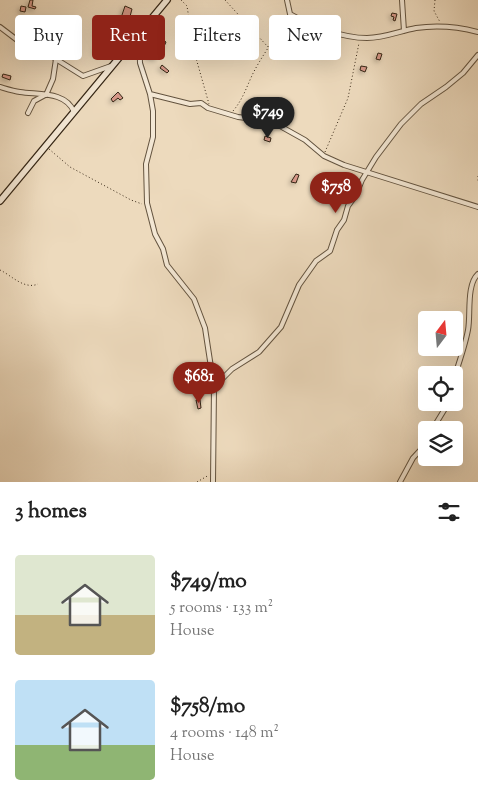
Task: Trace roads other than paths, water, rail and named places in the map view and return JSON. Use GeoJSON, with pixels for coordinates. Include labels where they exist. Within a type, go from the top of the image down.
{"type":"FeatureCollection","features":[{"type":"Feature","properties":{"kind":"main road"},"geometry":{"type":"LineString","coordinates":[[155,15],[167,0]]}},
{"type":"Feature","properties":{"kind":"main road"},"geometry":{"type":"LineString","coordinates":[[0,201],[118,60]]}},
{"type":"Feature","properties":{"kind":"street"},"geometry":{"type":"LineString","coordinates":[[287,0],[287,9],[290,14],[325,30],[361,37],[404,32],[418,28],[441,27],[478,32]]}},
{"type":"Feature","properties":{"kind":"street"},"geometry":{"type":"LineString","coordinates":[[402,0],[404,32]]}},
{"type":"Feature","properties":{"kind":"street"},"geometry":{"type":"LineString","coordinates":[[0,27],[15,38]]}},
{"type":"Feature","properties":{"kind":"street"},"geometry":{"type":"LineString","coordinates":[[214,387],[232,370],[259,352],[280,327],[299,285],[316,261],[330,251],[348,206],[376,157],[401,124],[421,104],[463,73],[478,55]]}},
{"type":"Feature","properties":{"kind":"street"},"geometry":{"type":"LineString","coordinates":[[28,113],[34,101],[45,95],[53,79],[56,60]]}},
{"type":"Feature","properties":{"kind":"street"},"geometry":{"type":"LineString","coordinates":[[58,60],[82,76],[113,66]]}},
{"type":"Feature","properties":{"kind":"street"},"geometry":{"type":"LineString","coordinates":[[140,60],[154,111],[153,129],[146,164],[147,203],[155,234],[163,249],[167,265],[187,289],[202,318],[207,336],[214,387],[213,482]]}},
{"type":"Feature","properties":{"kind":"street"},"geometry":{"type":"LineString","coordinates":[[0,87],[67,101],[74,112]]}},
{"type":"Feature","properties":{"kind":"street"},"geometry":{"type":"LineString","coordinates":[[150,94],[190,104],[201,103],[212,109],[246,119],[271,121],[305,140],[324,156],[367,173],[478,206]]}},
{"type":"Feature","properties":{"kind":"street"},"geometry":{"type":"LineString","coordinates":[[457,366],[468,329],[473,280],[478,274]]}},
{"type":"Feature","properties":{"kind":"street"},"geometry":{"type":"LineString","coordinates":[[400,482],[418,453]]}}]}
